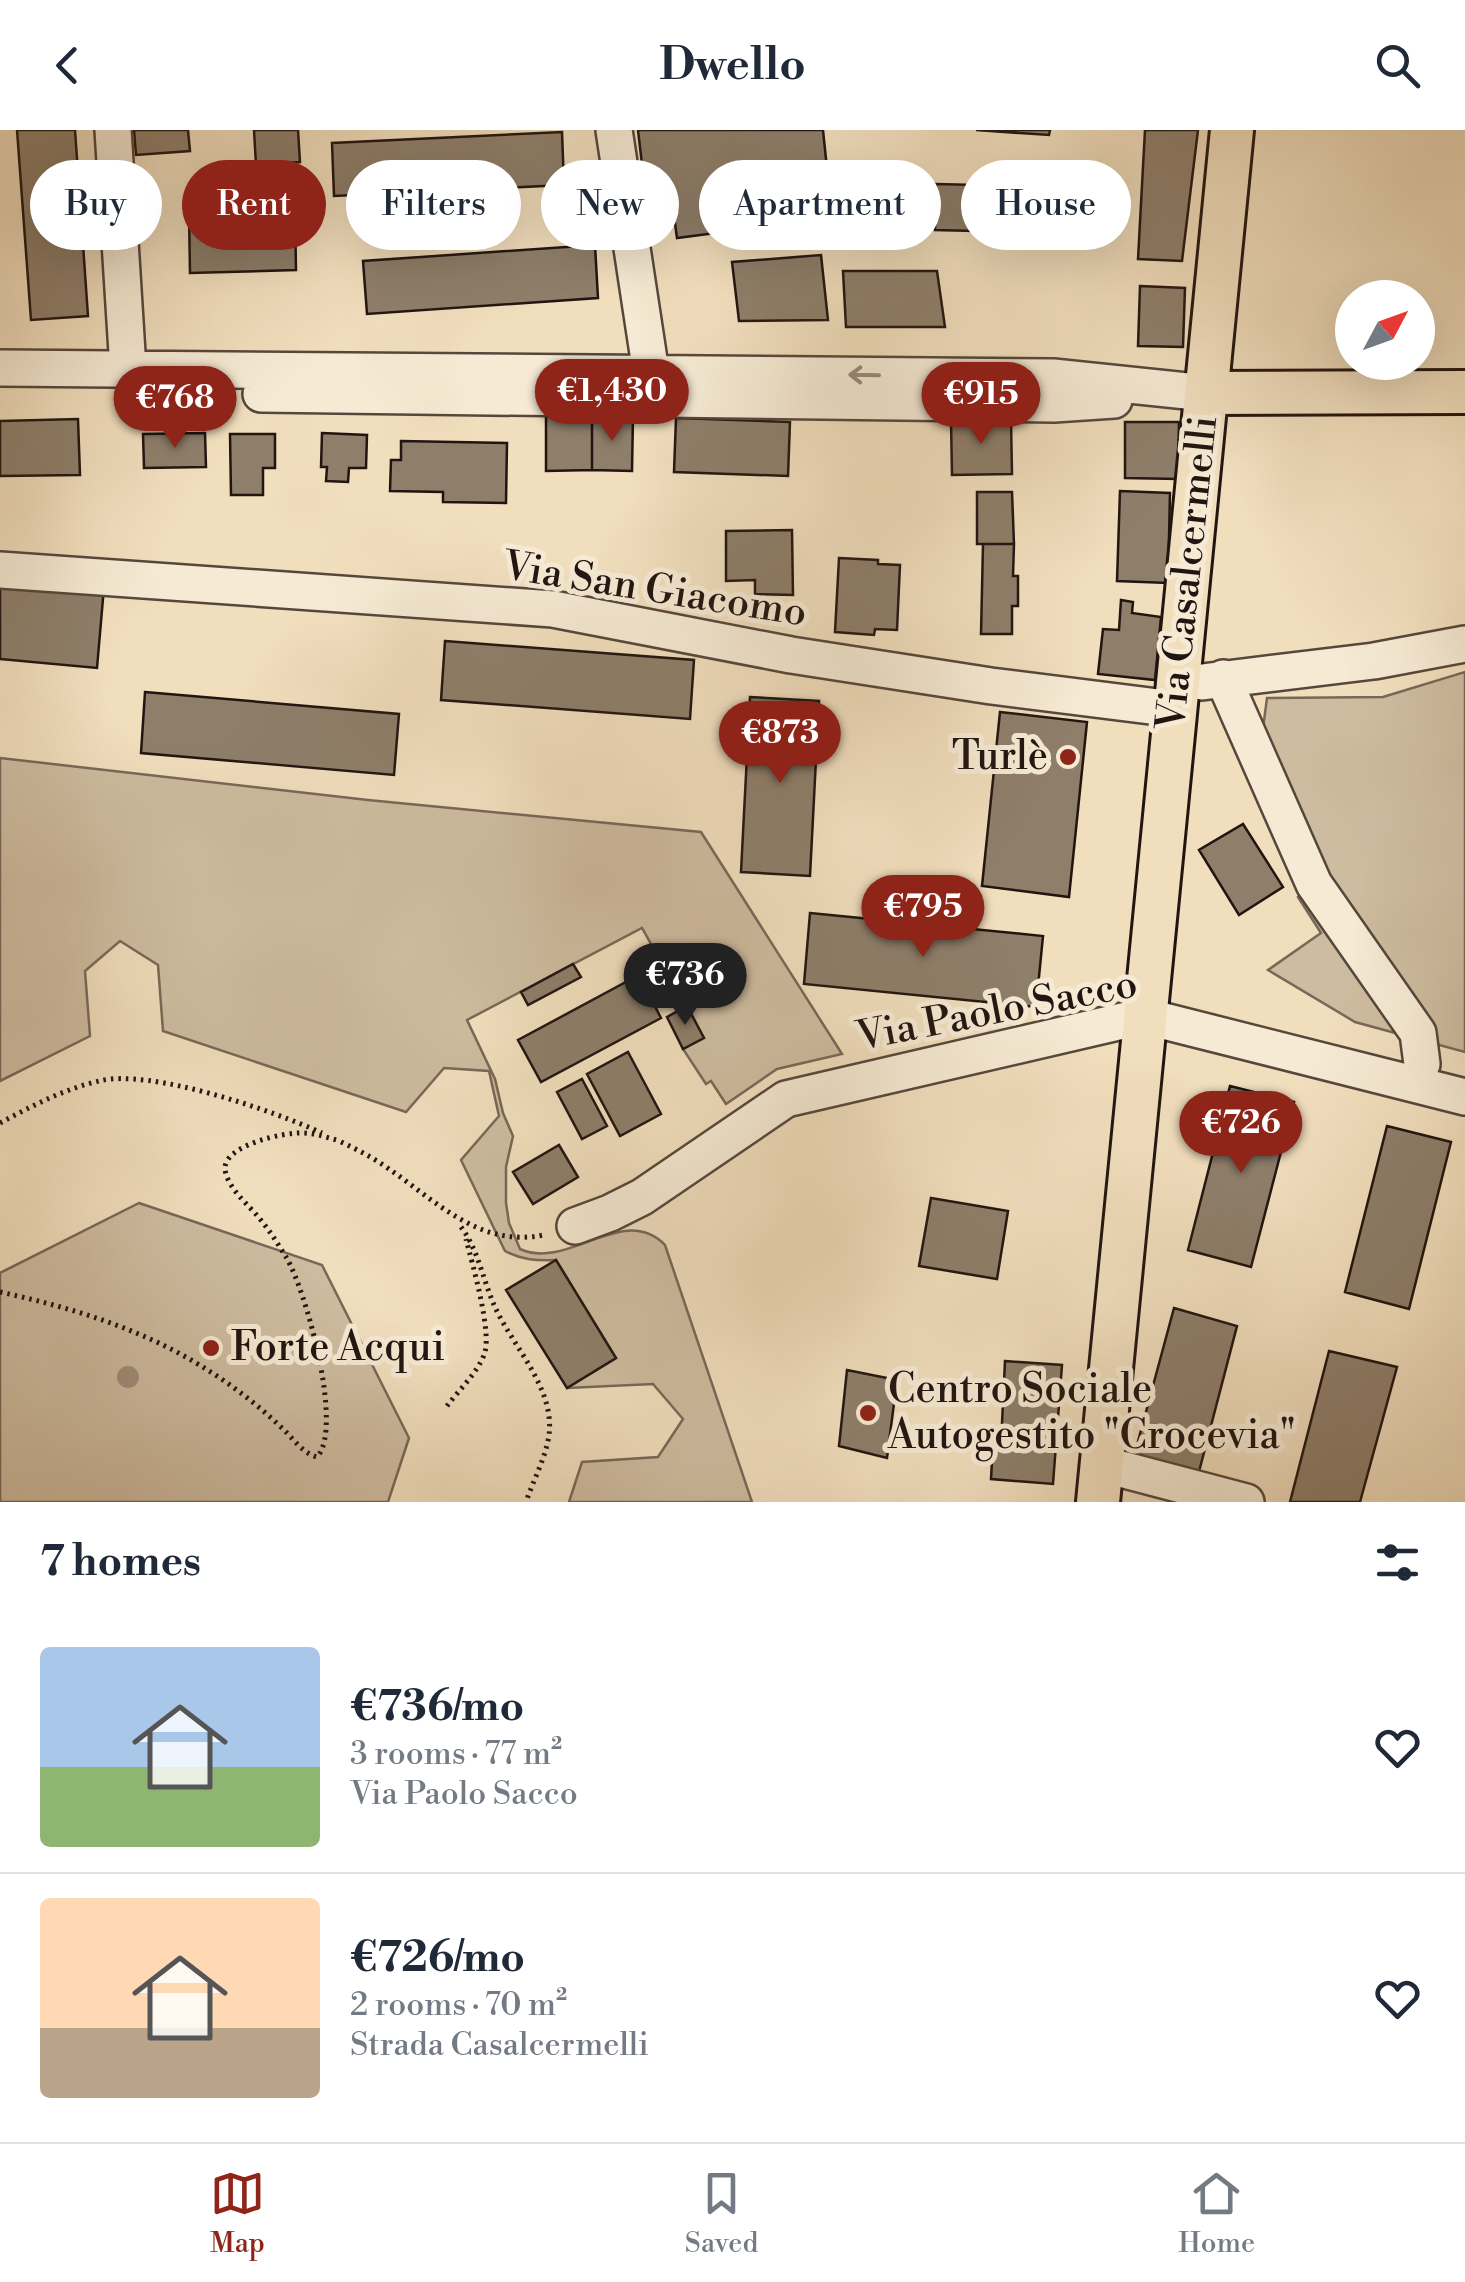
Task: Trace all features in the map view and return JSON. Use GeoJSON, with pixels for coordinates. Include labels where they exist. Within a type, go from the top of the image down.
{"type":"FeatureCollection","features":[{"type":"Feature","properties":{"kind":"main road","name":"Via Casalcermelli"},"geometry":{"type":"LineString","coordinates":[[1100,1483],[1232,130]]}},
{"type":"Feature","properties":{"kind":"main road"},"geometry":{"type":"LineString","coordinates":[[1206,393],[1465,392]]}},
{"type":"Feature","properties":{"kind":"street"},"geometry":{"type":"LineString","coordinates":[[113,130],[128,369]]}},
{"type":"Feature","properties":{"kind":"street"},"geometry":{"type":"LineString","coordinates":[[614,130],[651,373]]}},
{"type":"Feature","properties":{"kind":"street"},"geometry":{"type":"LineString","coordinates":[[0,368],[1053,377],[1206,393]]}},
{"type":"Feature","properties":{"kind":"street"},"geometry":{"type":"LineString","coordinates":[[0,392],[1054,404],[1206,393]]}},
{"type":"Feature","properties":{"kind":"street","name":"Via San Giacomo"},"geometry":{"type":"LineString","coordinates":[[0,570],[554,608],[791,655],[991,686],[1175,698],[1223,678],[1374,661],[1465,644]]}},
{"type":"Feature","properties":{"kind":"street"},"geometry":{"type":"LineString","coordinates":[[1223,678],[1314,884],[1418,1032],[1422,1064]]}},
{"type":"Feature","properties":{"kind":"street","name":"Via Paolo Sacco"},"geometry":{"type":"LineString","coordinates":[[575,1226],[642,1197],[786,1099],[1144,1016],[1465,1097]]}},
{"type":"Feature","properties":{"kind":"street"},"geometry":{"type":"LineString","coordinates":[[1100,1483],[1246,1502]]}},
{"type":"Feature","properties":{"kind":"path"},"geometry":{"type":"LineString","coordinates":[[0,1123],[40,1102],[101,1080],[139,1078],[201,1091],[303,1124],[389,1168],[452,1216],[478,1227],[533,1237],[575,1226]]}},
{"type":"Feature","properties":{"kind":"path"},"geometry":{"type":"LineString","coordinates":[[0,1292],[102,1320],[176,1351],[236,1389],[305,1452],[317,1457],[325,1445],[324,1408],[319,1353],[308,1311],[288,1260],[232,1185],[225,1168],[236,1150],[274,1138],[304,1133],[340,1141]]}},
{"type":"Feature","properties":{"kind":"path"},"geometry":{"type":"LineString","coordinates":[[452,1216],[474,1250],[499,1316],[546,1402],[549,1434],[526,1502]]}},
{"type":"Feature","properties":{"kind":"path"},"geometry":{"type":"LineString","coordinates":[[447,1406],[483,1358],[487,1340],[461,1228]]}},
{"type":"Feature","properties":{"kind":"shaded area"},"geometry":{"type":"Polygon","coordinates":[[[1465,672],[1465,1052],[1355,1022],[1268,970],[1321,933],[1298,897],[1318,883],[1260,751],[1267,698],[1383,697],[1465,672]]]}},
{"type":"Feature","properties":{"kind":"shaded area"},"geometry":{"type":"Polygon","coordinates":[[[0,758],[368,800],[701,832],[842,1054],[777,1069],[726,1104],[711,1081],[706,1084],[683,1049],[703,1037],[642,928],[467,1020],[495,1079],[513,1136],[506,1167],[506,1203],[520,1249],[557,1252],[631,1231],[649,1234],[665,1245],[752,1502],[569,1502],[582,1462],[658,1457],[683,1419],[653,1384],[567,1388],[616,1358],[556,1260],[530,1259],[505,1251],[461,1160],[499,1116],[489,1071],[444,1068],[406,1112],[163,1031],[158,965],[120,941],[85,971],[90,1036],[0,1081],[0,758]]]}},
{"type":"Feature","properties":{"kind":"shaded area"},"geometry":{"type":"Polygon","coordinates":[[[139,1203],[322,1265],[409,1438],[388,1502],[0,1502],[0,1273],[139,1203]]]}},
{"type":"Feature","properties":{"kind":"building"},"geometry":{"type":"Polygon","coordinates":[[[17,130],[75,130],[77,160],[30,160],[30,250],[83,250],[88,316],[31,320],[17,130]]]}},
{"type":"Feature","properties":{"kind":"building"},"geometry":{"type":"Polygon","coordinates":[[[134,130],[188,130],[190,151],[136,155],[134,130]]]}},
{"type":"Feature","properties":{"kind":"building"},"geometry":{"type":"Polygon","coordinates":[[[254,130],[298,130],[300,160],[256,160],[254,130]]]}},
{"type":"Feature","properties":{"kind":"building"},"geometry":{"type":"Polygon","coordinates":[[[638,130],[823,130],[826,160],[699,160],[699,235],[679,238],[679,160],[642,160],[638,130]]]}},
{"type":"Feature","properties":{"kind":"building"},"geometry":{"type":"Polygon","coordinates":[[[976,130],[1050,130],[1049,135],[976,130]]]}},
{"type":"Feature","properties":{"kind":"building"},"geometry":{"type":"Polygon","coordinates":[[[1145,130],[1198,130],[1182,261],[1138,259],[1145,130]]]}},
{"type":"Feature","properties":{"kind":"building"},"geometry":{"type":"Polygon","coordinates":[[[562,132],[563,160],[541,160],[541,186],[521,187],[521,160],[346,160],[346,195],[334,196],[332,143],[562,132]]]}},
{"type":"Feature","properties":{"kind":"building"},"geometry":{"type":"Polygon","coordinates":[[[941,184],[961,185],[961,231],[941,230],[941,184]]]}},
{"type":"Feature","properties":{"kind":"building"},"geometry":{"type":"Polygon","coordinates":[[[541,249],[595,250],[598,298],[367,314],[363,261],[541,249]]]}},
{"type":"Feature","properties":{"kind":"building"},"geometry":{"type":"Polygon","coordinates":[[[190,250],[296,250],[296,270],[190,273],[190,250]]]}},
{"type":"Feature","properties":{"kind":"building"},"geometry":{"type":"Polygon","coordinates":[[[821,255],[828,320],[739,321],[732,262],[821,255]]]}},
{"type":"Feature","properties":{"kind":"building"},"geometry":{"type":"Polygon","coordinates":[[[843,271],[937,271],[945,327],[846,327],[843,271]]]}},
{"type":"Feature","properties":{"kind":"building"},"geometry":{"type":"Polygon","coordinates":[[[1140,286],[1185,288],[1183,347],[1138,346],[1140,286]]]}},
{"type":"Feature","properties":{"kind":"building"},"geometry":{"type":"Polygon","coordinates":[[[546,416],[592,417],[592,470],[546,471],[546,416]]]}},
{"type":"Feature","properties":{"kind":"building"},"geometry":{"type":"Polygon","coordinates":[[[592,417],[633,417],[632,471],[592,470],[592,417]]]}},
{"type":"Feature","properties":{"kind":"building"},"geometry":{"type":"Polygon","coordinates":[[[676,418],[790,422],[788,476],[674,472],[676,418]]]}},
{"type":"Feature","properties":{"kind":"building"},"geometry":{"type":"Polygon","coordinates":[[[78,419],[80,475],[0,476],[0,421],[78,419]]]}},
{"type":"Feature","properties":{"kind":"building"},"geometry":{"type":"Polygon","coordinates":[[[1011,420],[1012,474],[952,475],[951,421],[1011,420]]]}},
{"type":"Feature","properties":{"kind":"building"},"geometry":{"type":"Polygon","coordinates":[[[1125,422],[1179,422],[1178,479],[1125,478],[1125,422]]]}},
{"type":"Feature","properties":{"kind":"building"},"geometry":{"type":"Polygon","coordinates":[[[205,433],[206,467],[144,468],[143,434],[205,433]]]}},
{"type":"Feature","properties":{"kind":"building"},"geometry":{"type":"Polygon","coordinates":[[[322,433],[367,435],[366,468],[349,468],[348,482],[326,481],[327,467],[321,467],[322,433]]]}},
{"type":"Feature","properties":{"kind":"building"},"geometry":{"type":"Polygon","coordinates":[[[230,434],[275,434],[275,468],[263,468],[263,495],[231,495],[230,434]]]}},
{"type":"Feature","properties":{"kind":"building"},"geometry":{"type":"Polygon","coordinates":[[[401,441],[507,443],[506,503],[443,502],[443,492],[390,491],[391,460],[401,460],[401,441]]]}},
{"type":"Feature","properties":{"kind":"building"},"geometry":{"type":"Polygon","coordinates":[[[1120,491],[1170,493],[1168,583],[1117,581],[1120,491]]]}},
{"type":"Feature","properties":{"kind":"building"},"geometry":{"type":"Polygon","coordinates":[[[977,492],[1012,492],[1014,544],[977,544],[977,492]]]}},
{"type":"Feature","properties":{"kind":"building"},"geometry":{"type":"Polygon","coordinates":[[[792,530],[793,595],[755,594],[755,580],[726,581],[726,531],[792,530]]]}},
{"type":"Feature","properties":{"kind":"building"},"geometry":{"type":"Polygon","coordinates":[[[983,544],[1014,544],[1013,576],[1018,576],[1018,606],[1012,606],[1012,634],[981,634],[983,544]]]}},
{"type":"Feature","properties":{"kind":"building"},"geometry":{"type":"Polygon","coordinates":[[[839,558],[900,565],[897,630],[875,629],[874,635],[835,632],[839,558]]]}},
{"type":"Feature","properties":{"kind":"building"},"geometry":{"type":"Polygon","coordinates":[[[0,578],[104,587],[97,668],[0,659],[0,578]]]}},
{"type":"Feature","properties":{"kind":"building"},"geometry":{"type":"Polygon","coordinates":[[[1121,600],[1133,602],[1132,613],[1161,617],[1155,680],[1098,674],[1103,629],[1119,630],[1121,600]]]}},
{"type":"Feature","properties":{"kind":"building"},"geometry":{"type":"Polygon","coordinates":[[[445,641],[694,660],[690,719],[441,700],[445,641]]]}},
{"type":"Feature","properties":{"kind":"building"},"geometry":{"type":"Polygon","coordinates":[[[145,692],[399,714],[394,775],[141,753],[145,692]]]}},
{"type":"Feature","properties":{"kind":"building"},"geometry":{"type":"Polygon","coordinates":[[[750,697],[819,701],[810,876],[741,872],[750,697]]]}},
{"type":"Feature","properties":{"kind":"building"},"geometry":{"type":"Polygon","coordinates":[[[1000,712],[1087,722],[1069,897],[982,886],[1000,712]]]}},
{"type":"Feature","properties":{"kind":"building"},"geometry":{"type":"Polygon","coordinates":[[[1243,824],[1283,887],[1239,915],[1199,850],[1243,824]]]}},
{"type":"Feature","properties":{"kind":"building"},"geometry":{"type":"Polygon","coordinates":[[[810,913],[1043,936],[1036,1007],[804,984],[810,913]]]}},
{"type":"Feature","properties":{"kind":"building"},"geometry":{"type":"Polygon","coordinates":[[[573,964],[581,977],[528,1005],[521,992],[573,964]]]}},
{"type":"Feature","properties":{"kind":"building"},"geometry":{"type":"Polygon","coordinates":[[[639,975],[661,1018],[541,1082],[518,1040],[639,975]]]}},
{"type":"Feature","properties":{"kind":"building"},"geometry":{"type":"Polygon","coordinates":[[[687,1006],[704,1038],[683,1049],[667,1017],[687,1006]]]}},
{"type":"Feature","properties":{"kind":"building"},"geometry":{"type":"Polygon","coordinates":[[[628,1052],[661,1114],[620,1136],[587,1074],[628,1052]]]}},
{"type":"Feature","properties":{"kind":"building"},"geometry":{"type":"Polygon","coordinates":[[[582,1079],[607,1126],[582,1139],[557,1092],[582,1079]]]}},
{"type":"Feature","properties":{"kind":"building"},"geometry":{"type":"Polygon","coordinates":[[[1230,1086],[1294,1102],[1251,1267],[1188,1250],[1230,1086]]]}},
{"type":"Feature","properties":{"kind":"building"},"geometry":{"type":"Polygon","coordinates":[[[1387,1126],[1451,1142],[1409,1309],[1345,1292],[1387,1126]]]}},
{"type":"Feature","properties":{"kind":"building"},"geometry":{"type":"Polygon","coordinates":[[[559,1145],[578,1177],[533,1204],[513,1172],[559,1145]]]}},
{"type":"Feature","properties":{"kind":"building"},"geometry":{"type":"Polygon","coordinates":[[[931,1198],[1008,1211],[997,1279],[919,1266],[931,1198]]]}},
{"type":"Feature","properties":{"kind":"building"},"geometry":{"type":"Polygon","coordinates":[[[556,1260],[616,1358],[567,1388],[506,1290],[556,1260]]]}},
{"type":"Feature","properties":{"kind":"building"},"geometry":{"type":"Polygon","coordinates":[[[1174,1308],[1237,1326],[1195,1487],[1130,1471],[1174,1308]]]}},
{"type":"Feature","properties":{"kind":"building"},"geometry":{"type":"Polygon","coordinates":[[[1329,1351],[1397,1367],[1360,1502],[1290,1502],[1329,1351]]]}},
{"type":"Feature","properties":{"kind":"building"},"geometry":{"type":"Polygon","coordinates":[[[1005,1361],[1062,1365],[1053,1484],[991,1479],[993,1442],[1001,1444],[1005,1361]]]}},
{"type":"Feature","properties":{"kind":"building","name":"Centro Sociale Autogestito \"Crocevia\""},"geometry":{"type":"Polygon","coordinates":[[[847,1370],[897,1380],[887,1458],[839,1446],[847,1370]]]}},
{"type":"Feature","properties":{"kind":"place","name":"Turlè"},"geometry":{"type":"Point","coordinates":[1068,757]}},
{"type":"Feature","properties":{"kind":"place","name":"Forte Acqui"},"geometry":{"type":"Point","coordinates":[211,1348]}},
{"type":"Feature","properties":{"kind":"place","name":"Centro Sociale Autogestito \"Crocevia\""},"geometry":{"type":"Point","coordinates":[868,1413]}}]}
